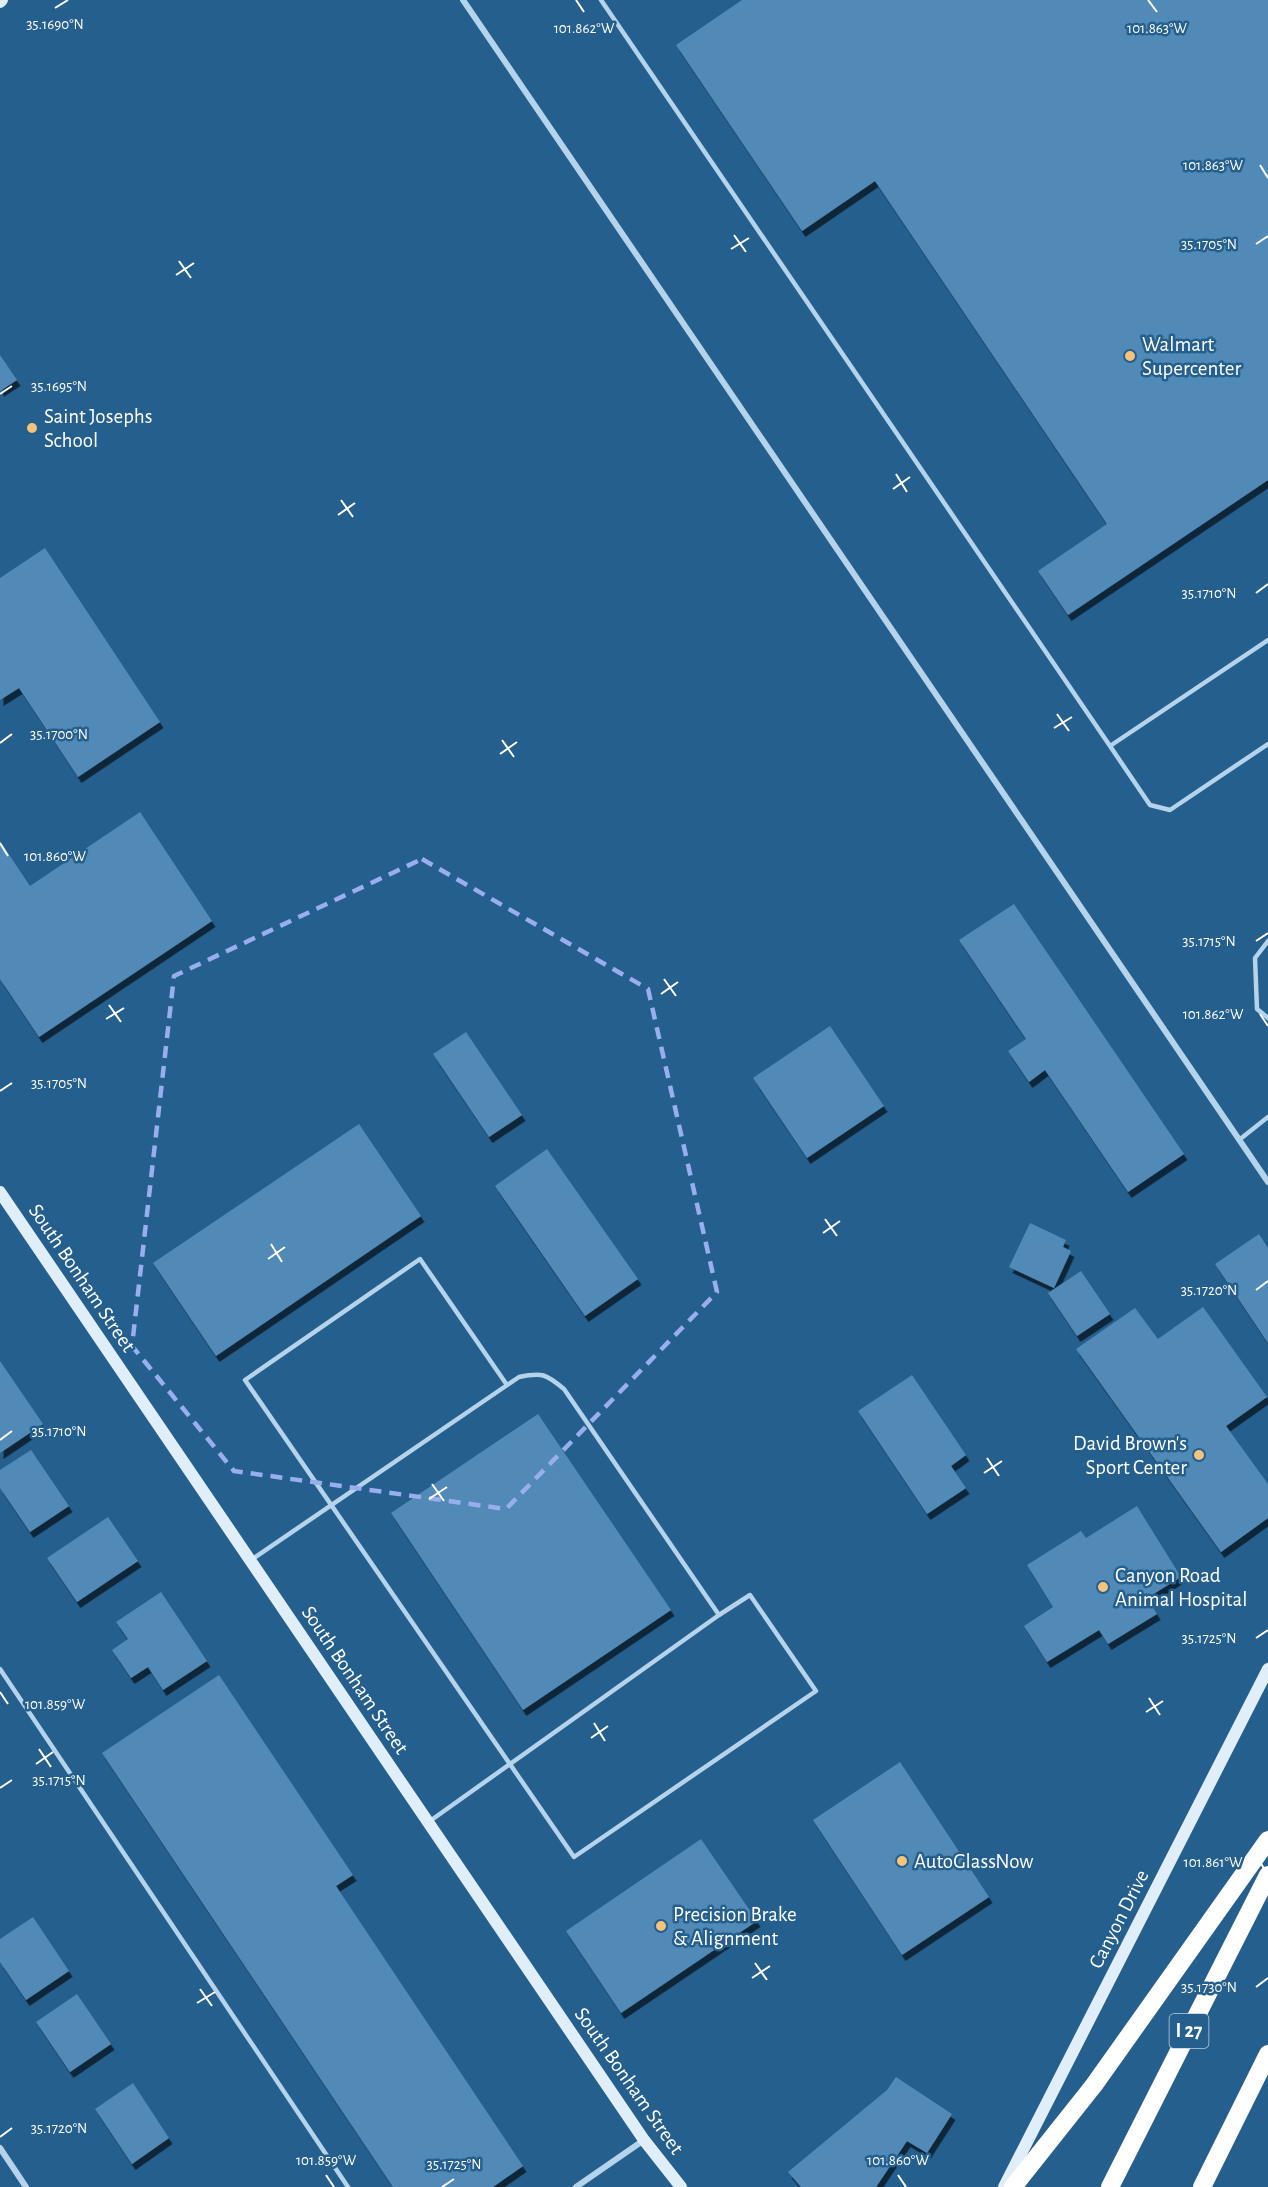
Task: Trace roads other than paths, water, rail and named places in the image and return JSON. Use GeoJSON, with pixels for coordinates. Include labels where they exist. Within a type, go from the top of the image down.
{"type":"FeatureCollection","features":[{"type":"Feature","properties":{"kind":"highway"},"geometry":{"type":"LineString","coordinates":[[1013,2187],[1094,2085],[1268,1840]]}},
{"type":"Feature","properties":{"kind":"highway","name":"I 27"},"geometry":{"type":"LineString","coordinates":[[1110,2187],[1268,1875]]}},
{"type":"Feature","properties":{"kind":"highway"},"geometry":{"type":"LineString","coordinates":[[1202,2187],[1268,2054]]}},
{"type":"Feature","properties":{"kind":"highway"},"geometry":{"type":"LineString","coordinates":[[1217,2187],[1259,2072]]}},
{"type":"Feature","properties":{"kind":"street"},"geometry":{"type":"LineString","coordinates":[[463,0],[1268,1182]]}},
{"type":"Feature","properties":{"kind":"street","name":"South Bonham Street"},"geometry":{"type":"LineString","coordinates":[[0,1192],[644,2140],[681,2187]]}},
{"type":"Feature","properties":{"kind":"street","name":"Canyon Drive"},"geometry":{"type":"LineString","coordinates":[[1004,2187],[1268,1669]]}},
{"type":"Feature","properties":{"kind":"street"},"geometry":{"type":"LineString","coordinates":[[576,2187],[644,2140]]}},
{"type":"Feature","properties":{"kind":"street"},"geometry":{"type":"LineString","coordinates":[[0,2148],[26,2187]]}},
{"type":"Feature","properties":{"kind":"lane"},"geometry":{"type":"LineString","coordinates":[[601,0],[1150,805],[1170,810],[1268,744]]}},
{"type":"Feature","properties":{"kind":"lane"},"geometry":{"type":"LineString","coordinates":[[1110,746],[1268,640]]}},
{"type":"Feature","properties":{"kind":"lane"},"geometry":{"type":"LineString","coordinates":[[1268,941],[1255,958],[1257,1009],[1268,1018]]}},
{"type":"Feature","properties":{"kind":"lane"},"geometry":{"type":"LineString","coordinates":[[1239,1140],[1268,1117]]}},
{"type":"Feature","properties":{"kind":"lane"},"geometry":{"type":"LineString","coordinates":[[428,1823],[511,1766],[750,1595],[816,1691],[574,1857],[511,1766],[245,1380],[420,1258],[507,1385]]}},
{"type":"Feature","properties":{"kind":"lane"},"geometry":{"type":"LineString","coordinates":[[250,1561],[519,1377],[534,1374],[548,1376],[564,1389],[719,1616]]}},
{"type":"Feature","properties":{"kind":"lane"},"geometry":{"type":"LineString","coordinates":[[0,1669],[348,2187]]}},
{"type":"Feature","properties":{"kind":"place","name":"Walmart Supercenter"},"geometry":{"type":"Point","coordinates":[1130,356]}},
{"type":"Feature","properties":{"kind":"place","name":"Saint Josephs School"},"geometry":{"type":"Point","coordinates":[32,428]}},
{"type":"Feature","properties":{"kind":"place","name":"David Brown's Sport Center"},"geometry":{"type":"Point","coordinates":[1199,1455]}},
{"type":"Feature","properties":{"kind":"place","name":"Canyon Road Animal Hospital"},"geometry":{"type":"Point","coordinates":[1103,1587]}},
{"type":"Feature","properties":{"kind":"place","name":"AutoGlassNow"},"geometry":{"type":"Point","coordinates":[902,1861]}},
{"type":"Feature","properties":{"kind":"place","name":"Precision Brake & Alignment"},"geometry":{"type":"Point","coordinates":[661,1926]}}]}
